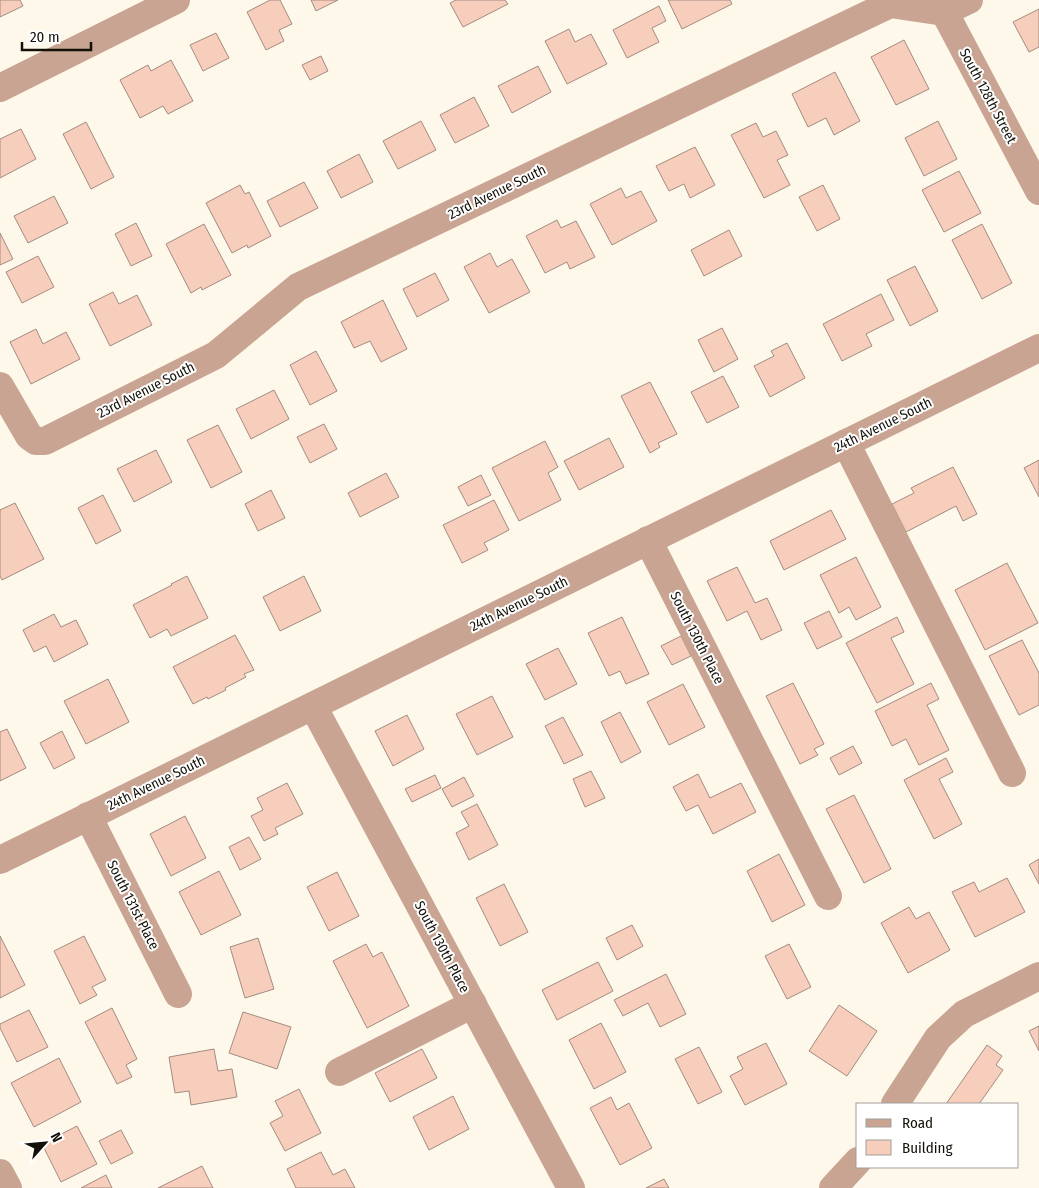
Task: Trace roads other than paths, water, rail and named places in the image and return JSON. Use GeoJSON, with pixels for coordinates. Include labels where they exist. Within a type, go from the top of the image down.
{"type":"FeatureCollection","features":[{"type":"Feature","properties":{"kind":"street"},"geometry":{"type":"LineString","coordinates":[[0,88],[176,0]]}},
{"type":"Feature","properties":{"kind":"street"},"geometry":{"type":"LineString","coordinates":[[941,6],[969,0]]}},
{"type":"Feature","properties":{"kind":"street","name":"23rd Avenue South"},"geometry":{"type":"LineString","coordinates":[[0,386],[29,436],[36,441],[45,441],[216,355],[298,287],[890,4],[941,6]]}},
{"type":"Feature","properties":{"kind":"street","name":"South 128th Street"},"geometry":{"type":"LineString","coordinates":[[941,6],[1039,191]]}},
{"type":"Feature","properties":{"kind":"street","name":"24th Avenue South"},"geometry":{"type":"LineString","coordinates":[[0,860],[1039,348]]}},
{"type":"Feature","properties":{"kind":"street"},"geometry":{"type":"LineString","coordinates":[[846,443],[1012,773]]}},
{"type":"Feature","properties":{"kind":"street","name":"South 130th Place"},"geometry":{"type":"LineString","coordinates":[[648,540],[828,896]]}},
{"type":"Feature","properties":{"kind":"street","name":"South 130th Place"},"geometry":{"type":"LineString","coordinates":[[313,706],[571,1188]]}},
{"type":"Feature","properties":{"kind":"street","name":"South 131st Place"},"geometry":{"type":"LineString","coordinates":[[88,816],[178,994]]}},
{"type":"Feature","properties":{"kind":"street"},"geometry":{"type":"LineString","coordinates":[[896,1103],[938,1038],[964,1014],[1039,976]]}},
{"type":"Feature","properties":{"kind":"street"},"geometry":{"type":"LineString","coordinates":[[339,1072],[473,1004]]}},
{"type":"Feature","properties":{"kind":"street"},"geometry":{"type":"LineString","coordinates":[[834,1188],[856,1163]]}},
{"type":"Feature","properties":{"kind":"street"},"geometry":{"type":"LineString","coordinates":[[0,1173],[8,1188]]}}]}
